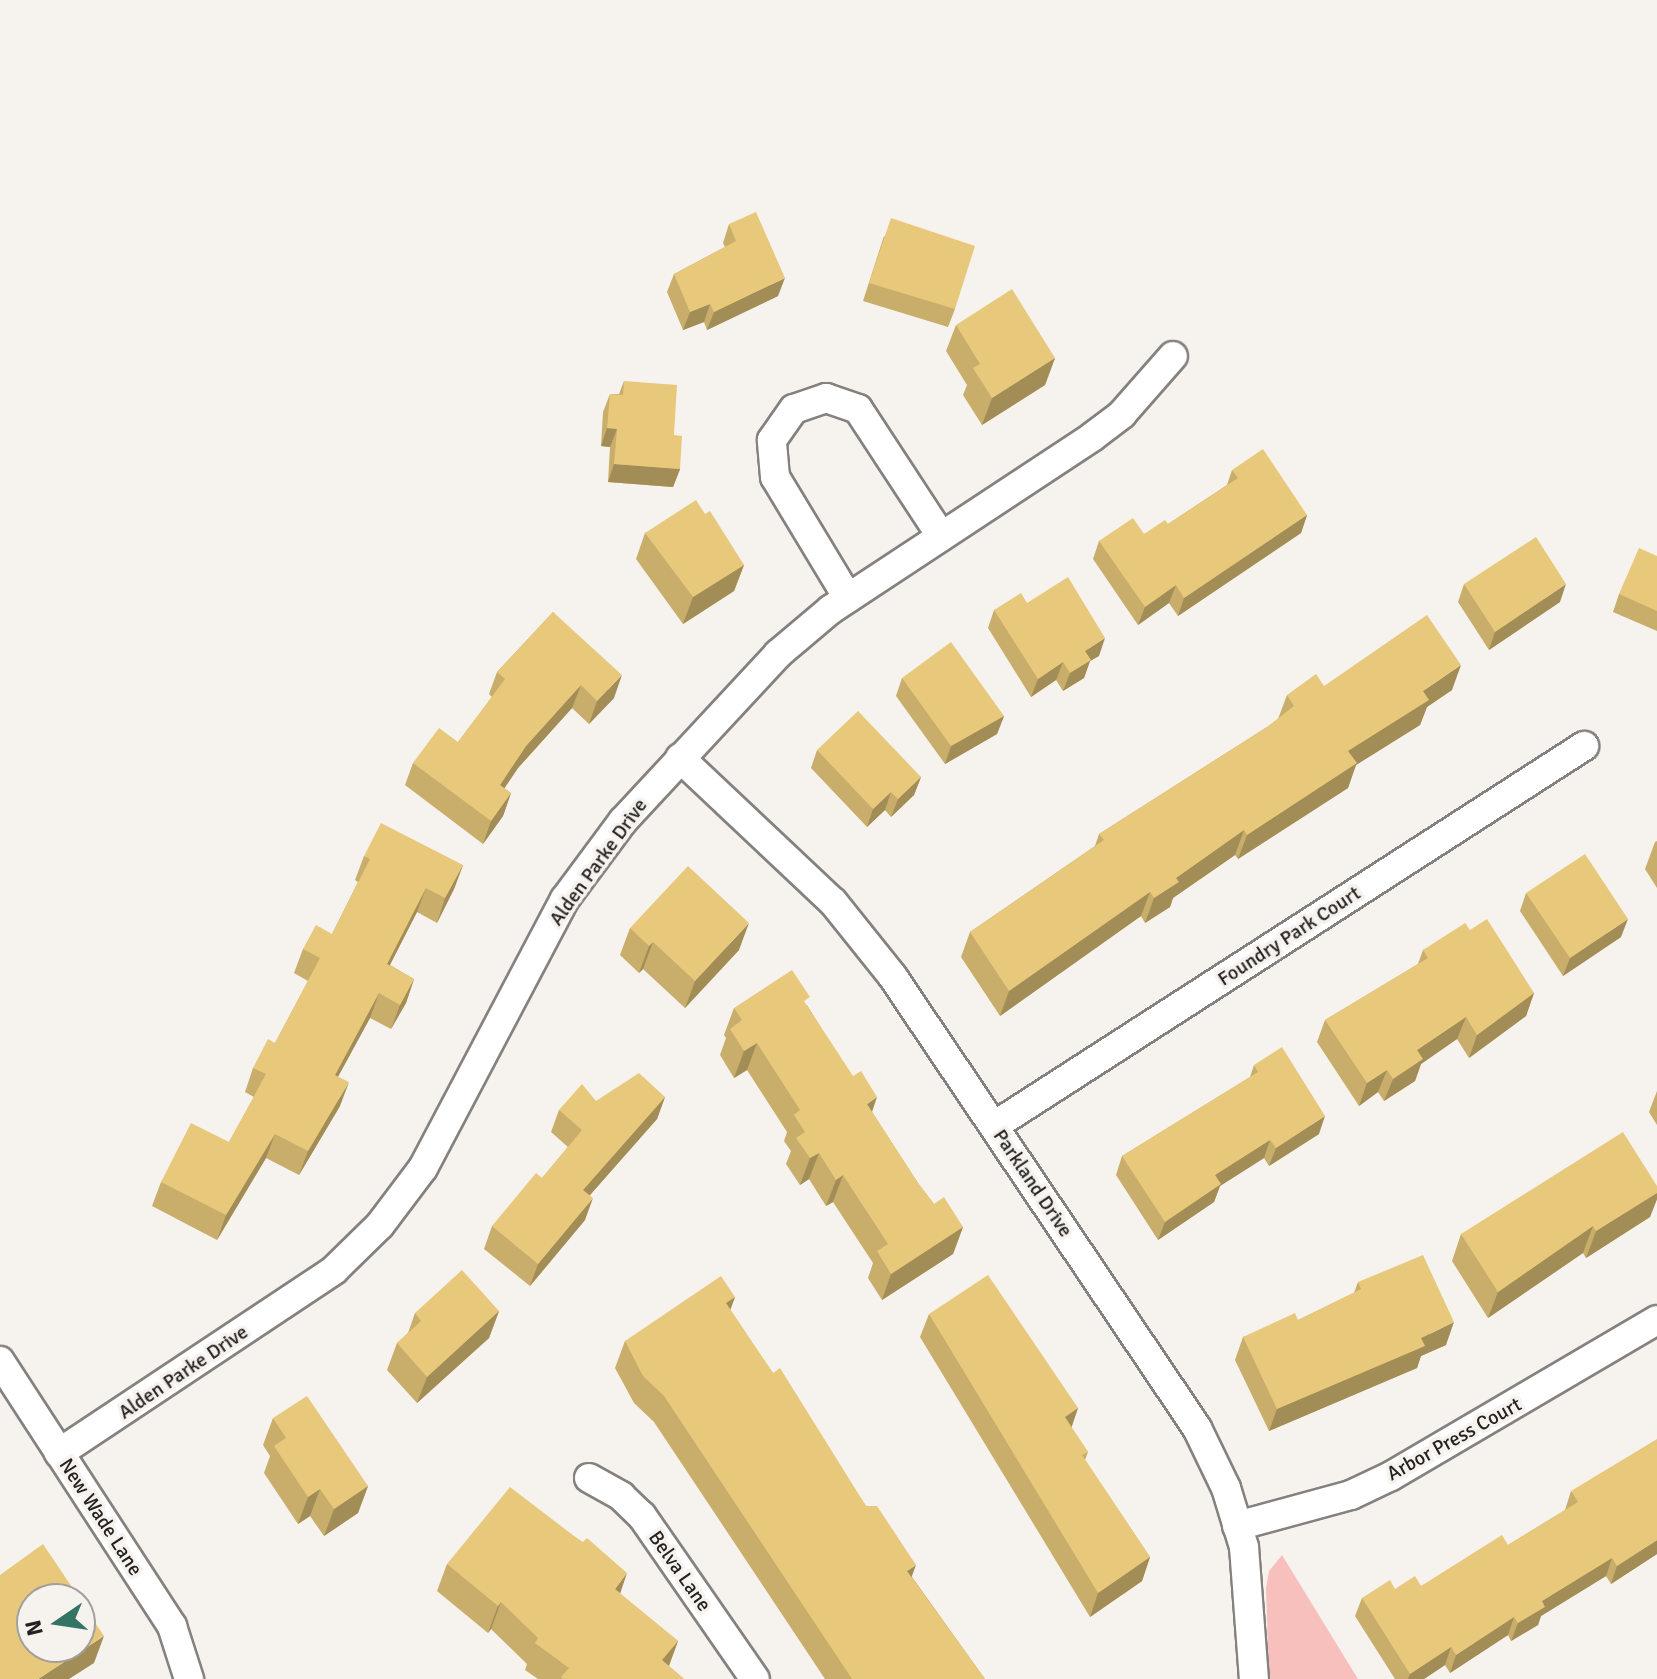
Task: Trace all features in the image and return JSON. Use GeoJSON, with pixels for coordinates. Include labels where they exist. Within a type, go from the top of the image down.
{"type":"FeatureCollection","features":[{"type":"Feature","properties":{"kind":"street","name":"Alden Parke Drive"},"geometry":{"type":"LineString","coordinates":[[59,1453],[334,1270],[380,1225],[423,1168],[565,899],[623,821],[778,654],[848,598],[1122,414],[1173,356]]}},
{"type":"Feature","properties":{"kind":"street"},"geometry":{"type":"LineString","coordinates":[[848,598],[775,477],[772,440],[794,409],[826,398],[858,409],[941,536]]}},
{"type":"Feature","properties":{"kind":"street","name":"Foundry Park Court"},"geometry":{"type":"LineString","coordinates":[[994,1126],[1584,746]]}},
{"type":"Feature","properties":{"kind":"street","name":"Parkland Drive"},"geometry":{"type":"LineString","coordinates":[[680,758],[833,902],[893,977],[1197,1428],[1226,1488],[1237,1526],[1251,1605],[1254,1679]]}},
{"type":"Feature","properties":{"kind":"street","name":"Arbor Press Court"},"geometry":{"type":"LineString","coordinates":[[1237,1526],[1351,1495],[1391,1476],[1657,1320]]}},
{"type":"Feature","properties":{"kind":"street","name":"New Wade Lane"},"geometry":{"type":"LineString","coordinates":[[0,1361],[172,1626],[189,1679]]}},
{"type":"Feature","properties":{"kind":"street","name":"Belva Lane"},"geometry":{"type":"LineString","coordinates":[[589,1478],[621,1496],[642,1516],[755,1679]]}},
{"type":"Feature","properties":{"kind":"shaded area"},"geometry":{"type":"Polygon","coordinates":[[[1282,1555],[1358,1679],[1269,1679],[1266,1588],[1269,1571],[1282,1555]]]}},
{"type":"Feature","properties":{"kind":"building"},"geometry":{"type":"Polygon","coordinates":[[[756,212],[785,278],[714,312],[710,304],[690,312],[674,274],[736,241],[729,224],[756,212]]]}},
{"type":"Feature","properties":{"kind":"building"},"geometry":{"type":"Polygon","coordinates":[[[891,218],[975,246],[955,309],[869,283],[891,218]]]}},
{"type":"Feature","properties":{"kind":"building"},"geometry":{"type":"Polygon","coordinates":[[[1012,289],[1055,358],[992,398],[973,368],[980,364],[956,325],[1012,289]]]}},
{"type":"Feature","properties":{"kind":"building"},"geometry":{"type":"Polygon","coordinates":[[[624,381],[677,385],[674,435],[682,436],[680,469],[614,464],[617,429],[607,428],[610,394],[623,395],[624,381]]]}},
{"type":"Feature","properties":{"kind":"building"},"geometry":{"type":"Polygon","coordinates":[[[1263,449],[1307,515],[1184,598],[1176,585],[1145,607],[1099,541],[1133,518],[1144,534],[1165,520],[1168,524],[1238,478],[1232,470],[1263,449]]]}},
{"type":"Feature","properties":{"kind":"building"},"geometry":{"type":"Polygon","coordinates":[[[696,500],[705,514],[710,511],[744,565],[693,597],[645,533],[696,500]]]}},
{"type":"Feature","properties":{"kind":"building"},"geometry":{"type":"Polygon","coordinates":[[[1536,537],[1566,584],[1495,632],[1464,584],[1536,537]]]}},
{"type":"Feature","properties":{"kind":"building"},"geometry":{"type":"Polygon","coordinates":[[[1639,548],[1657,556],[1657,611],[1619,594],[1639,548]]]}},
{"type":"Feature","properties":{"kind":"building"},"geometry":{"type":"Polygon","coordinates":[[[1068,577],[1105,638],[1085,651],[1091,660],[1070,673],[1063,662],[1038,679],[994,610],[1021,593],[1027,603],[1068,577]]]}},
{"type":"Feature","properties":{"kind":"building"},"geometry":{"type":"Polygon","coordinates":[[[553,612],[622,675],[597,701],[581,685],[526,746],[500,785],[511,793],[491,821],[413,763],[439,728],[458,742],[505,679],[497,672],[553,612]]]}},
{"type":"Feature","properties":{"kind":"building"},"geometry":{"type":"Polygon","coordinates":[[[1427,615],[1461,665],[1423,691],[1429,700],[1348,751],[1357,763],[1247,835],[1244,830],[1176,878],[1179,882],[1154,898],[1150,892],[1009,991],[970,932],[1104,840],[1099,834],[1267,727],[1294,706],[1287,695],[1316,674],[1324,686],[1427,615]]]}},
{"type":"Feature","properties":{"kind":"building"},"geometry":{"type":"Polygon","coordinates":[[[951,642],[1004,716],[951,746],[902,678],[951,642]]]}},
{"type":"Feature","properties":{"kind":"building"},"geometry":{"type":"Polygon","coordinates":[[[858,711],[921,777],[898,799],[891,792],[873,809],[817,750],[858,711]]]}},
{"type":"Feature","properties":{"kind":"building"},"geometry":{"type":"Polygon","coordinates":[[[381,823],[463,865],[445,898],[426,888],[387,964],[414,979],[400,1005],[379,993],[335,1075],[349,1082],[308,1151],[275,1134],[226,1215],[161,1182],[191,1123],[229,1142],[266,1074],[253,1068],[268,1039],[275,1043],[320,958],[303,949],[316,925],[332,934],[370,859],[364,856],[381,823]]]}},
{"type":"Feature","properties":{"kind":"building"},"geometry":{"type":"Polygon","coordinates":[[[1585,854],[1628,919],[1570,958],[1526,893],[1585,854]]]}},
{"type":"Feature","properties":{"kind":"building"},"geometry":{"type":"Polygon","coordinates":[[[688,866],[749,923],[695,981],[653,942],[649,946],[630,928],[688,866]]]}},
{"type":"Feature","properties":{"kind":"building"},"geometry":{"type":"Polygon","coordinates":[[[1487,919],[1534,993],[1477,1035],[1466,1017],[1417,1050],[1423,1059],[1393,1079],[1387,1070],[1367,1083],[1325,1020],[1428,958],[1423,950],[1465,923],[1470,930],[1487,919]]]}},
{"type":"Feature","properties":{"kind":"building"},"geometry":{"type":"Polygon","coordinates":[[[792,970],[810,997],[804,1001],[853,1076],[861,1071],[877,1097],[867,1104],[918,1183],[934,1204],[944,1197],[963,1227],[891,1274],[877,1251],[888,1244],[843,1175],[836,1180],[819,1153],[810,1158],[796,1138],[805,1132],[794,1115],[800,1110],[757,1043],[744,1051],[730,1029],[742,1020],[734,1008],[792,970]]]}},
{"type":"Feature","properties":{"kind":"building"},"geometry":{"type":"Polygon","coordinates":[[[1282,1047],[1325,1116],[1276,1148],[1270,1140],[1215,1175],[1221,1184],[1165,1222],[1122,1156],[1258,1072],[1254,1065],[1282,1047]]]}},
{"type":"Feature","properties":{"kind":"building"},"geometry":{"type":"Polygon","coordinates":[[[639,1073],[665,1097],[583,1190],[593,1198],[538,1264],[492,1226],[536,1173],[542,1178],[582,1130],[559,1110],[582,1084],[596,1101],[639,1073]]]}},
{"type":"Feature","properties":{"kind":"building"},"geometry":{"type":"Polygon","coordinates":[[[1623,1132],[1657,1186],[1657,1193],[1596,1231],[1593,1226],[1498,1292],[1461,1234],[1623,1132]]]}},
{"type":"Feature","properties":{"kind":"building"},"geometry":{"type":"Polygon","coordinates":[[[1423,1255],[1454,1322],[1421,1338],[1425,1346],[1277,1409],[1243,1337],[1295,1313],[1298,1320],[1361,1289],[1358,1282],[1423,1255]]]}},
{"type":"Feature","properties":{"kind":"building"},"geometry":{"type":"Polygon","coordinates":[[[462,1270],[499,1311],[427,1377],[397,1343],[421,1321],[415,1313],[462,1270]]]}},
{"type":"Feature","properties":{"kind":"building"},"geometry":{"type":"Polygon","coordinates":[[[988,1275],[1078,1408],[1065,1417],[1088,1452],[1082,1455],[1150,1557],[1098,1593],[929,1314],[988,1275]]]}},
{"type":"Feature","properties":{"kind":"building"},"geometry":{"type":"Polygon","coordinates":[[[721,1276],[735,1297],[726,1303],[773,1373],[780,1368],[866,1506],[877,1506],[916,1565],[907,1571],[985,1679],[852,1679],[664,1396],[643,1376],[625,1341],[721,1276]]]}},
{"type":"Feature","properties":{"kind":"building"},"geometry":{"type":"Polygon","coordinates":[[[307,1396],[368,1486],[334,1509],[320,1489],[308,1497],[274,1446],[286,1438],[273,1418],[307,1396]]]}},
{"type":"Feature","properties":{"kind":"building"},"geometry":{"type":"Polygon","coordinates":[[[1657,1439],[1657,1540],[1617,1566],[1612,1558],[1542,1601],[1545,1607],[1518,1623],[1514,1617],[1456,1655],[1451,1647],[1410,1674],[1362,1598],[1390,1580],[1395,1589],[1415,1576],[1421,1586],[1502,1535],[1508,1545],[1578,1502],[1571,1491],[1657,1439]]]}},
{"type":"Feature","properties":{"kind":"building"},"geometry":{"type":"Polygon","coordinates":[[[510,1487],[583,1542],[587,1538],[627,1573],[615,1589],[678,1641],[662,1660],[684,1679],[563,1679],[561,1677],[569,1668],[535,1643],[538,1638],[501,1602],[498,1606],[447,1564],[510,1487]]]}},
{"type":"Feature","properties":{"kind":"building"},"geometry":{"type":"Polygon","coordinates":[[[43,1544],[69,1583],[16,1583],[16,1663],[63,1663],[38,1679],[0,1679],[0,1575],[43,1544]]]}},
{"type":"Feature","properties":{"kind":"building"},"geometry":{"type":"Polygon","coordinates":[[[96,1624],[104,1636],[96,1641],[96,1624]]]}}]}
